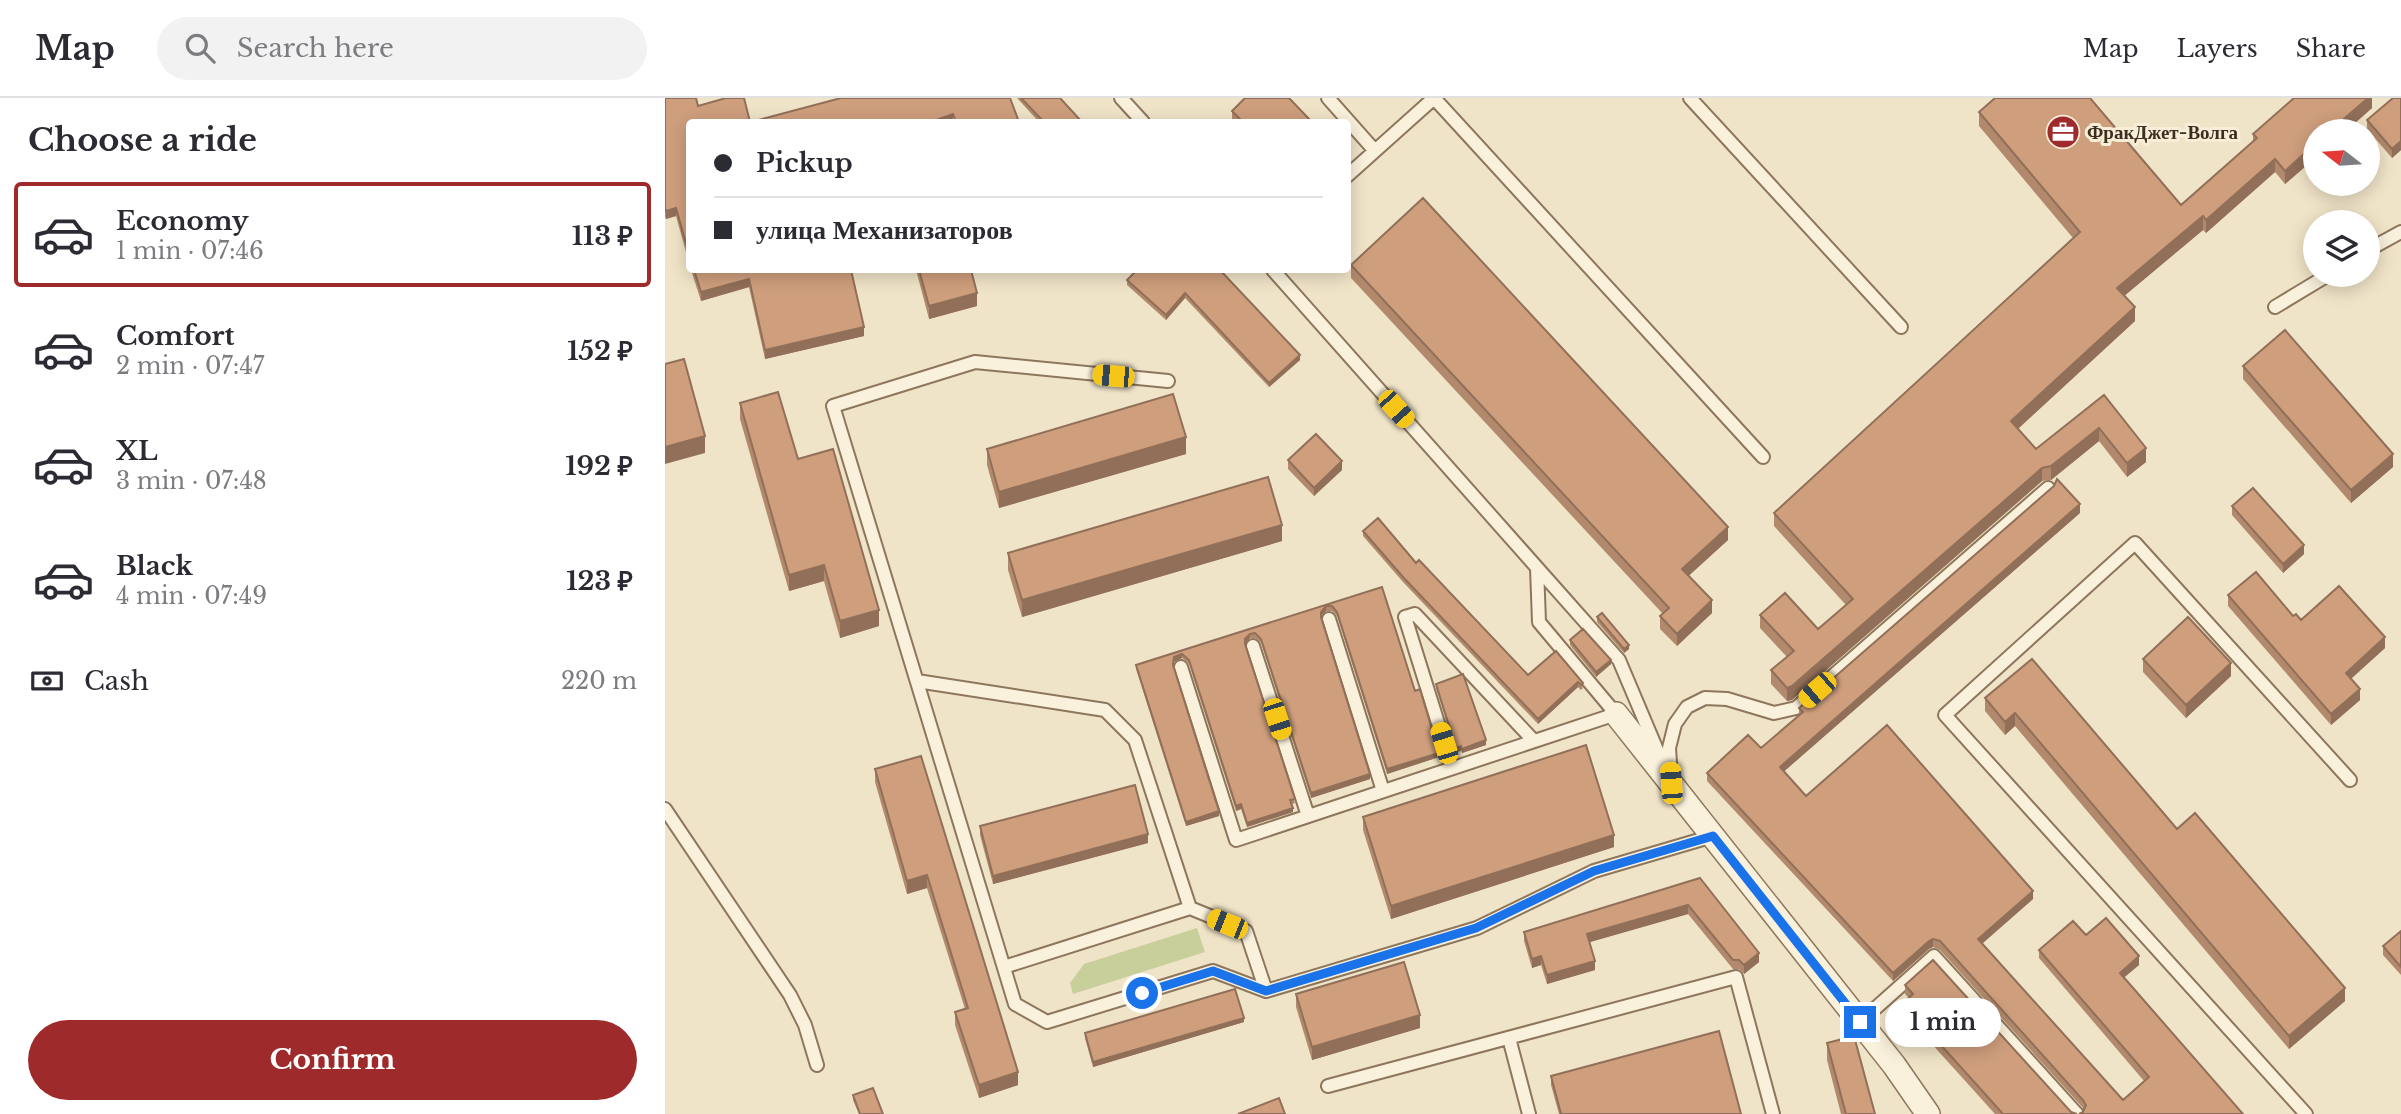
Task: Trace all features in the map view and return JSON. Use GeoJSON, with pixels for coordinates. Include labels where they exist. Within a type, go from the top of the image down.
{"type":"FeatureCollection","features":[{"type":"Feature","properties":{"kind":"street"},"geometry":{"type":"LineString","coordinates":[[1616,714],[1894,1065],[1928,1114]]}},
{"type":"Feature","properties":{"kind":"lane"},"geometry":{"type":"LineString","coordinates":[[1121,98],[1140,119]]}},
{"type":"Feature","properties":{"kind":"lane"},"geometry":{"type":"LineString","coordinates":[[1328,98],[1347,119]]}},
{"type":"Feature","properties":{"kind":"lane"},"geometry":{"type":"LineString","coordinates":[[1351,172],[1434,98],[1763,457]]}},
{"type":"Feature","properties":{"kind":"lane"},"geometry":{"type":"LineString","coordinates":[[1690,98],[1902,327]]}},
{"type":"Feature","properties":{"kind":"lane"},"geometry":{"type":"LineString","coordinates":[[1351,124],[1375,151]]}},
{"type":"Feature","properties":{"kind":"lane"},"geometry":{"type":"LineString","coordinates":[[2380,243],[2401,232]]}},
{"type":"Feature","properties":{"kind":"lane"},"geometry":{"type":"LineString","coordinates":[[1276,273],[1619,660],[1671,783]]}},
{"type":"Feature","properties":{"kind":"lane"},"geometry":{"type":"LineString","coordinates":[[2275,307],[2308,287]]}},
{"type":"Feature","properties":{"kind":"lane"},"geometry":{"type":"LineString","coordinates":[[1168,381],[975,362],[833,406],[1015,1004],[1047,1022],[1213,971],[1266,991],[1476,928],[1594,871],[1713,836]]}},
{"type":"Feature","properties":{"kind":"lane"},"geometry":{"type":"LineString","coordinates":[[1671,783],[1669,748],[1675,724],[1687,707],[1705,698],[1727,699],[1774,713],[1796,708],[2048,488]]}},
{"type":"Feature","properties":{"kind":"lane"},"geometry":{"type":"LineString","coordinates":[[2306,1114],[1945,715],[2135,543],[2350,780]]}},
{"type":"Feature","properties":{"kind":"lane"},"geometry":{"type":"LineString","coordinates":[[1181,667],[1236,840],[1616,714],[1539,622],[1537,568]]}},
{"type":"Feature","properties":{"kind":"lane"},"geometry":{"type":"LineString","coordinates":[[1452,768],[1405,617],[1415,614],[1534,741]]}},
{"type":"Feature","properties":{"kind":"lane"},"geometry":{"type":"LineString","coordinates":[[1329,619],[1383,791]]}},
{"type":"Feature","properties":{"kind":"lane"},"geometry":{"type":"LineString","coordinates":[[1253,646],[1308,817]]}},
{"type":"Feature","properties":{"kind":"lane"},"geometry":{"type":"LineString","coordinates":[[917,681],[1105,710],[1135,740],[1190,908]]}},
{"type":"Feature","properties":{"kind":"lane"},"geometry":{"type":"LineString","coordinates":[[665,809],[790,995],[805,1025],[817,1065]]}},
{"type":"Feature","properties":{"kind":"lane"},"geometry":{"type":"LineString","coordinates":[[1004,968],[1190,908],[1246,931],[1266,991]]}},
{"type":"Feature","properties":{"kind":"lane"},"geometry":{"type":"LineString","coordinates":[[1860,1022],[1934,956],[2077,1114]]}},
{"type":"Feature","properties":{"kind":"lane"},"geometry":{"type":"LineString","coordinates":[[1328,1086],[1737,977],[1773,1114]]}},
{"type":"Feature","properties":{"kind":"lane"},"geometry":{"type":"LineString","coordinates":[[1509,1038],[1529,1114]]}},
{"type":"Feature","properties":{"kind":"green space"},"geometry":{"type":"Polygon","coordinates":[[[1197,928],[1205,952],[1073,994],[1070,983],[1084,964],[1197,928]]]}},
{"type":"Feature","properties":{"kind":"building"},"geometry":{"type":"Polygon","coordinates":[[[665,98],[696,98],[698,106],[726,98],[744,98],[749,119],[686,119],[686,243],[676,208],[665,209],[665,98]]]}},
{"type":"Feature","properties":{"kind":"building"},"geometry":{"type":"Polygon","coordinates":[[[841,98],[1010,98],[1018,119],[955,119],[953,114],[939,119],[762,119],[841,98]]]}},
{"type":"Feature","properties":{"kind":"building"},"geometry":{"type":"Polygon","coordinates":[[[1021,98],[1060,98],[1079,119],[1041,119],[1021,98]]]}},
{"type":"Feature","properties":{"kind":"building"},"geometry":{"type":"Polygon","coordinates":[[[1245,98],[1289,98],[1309,119],[1240,119],[1232,111],[1245,98]]]}},
{"type":"Feature","properties":{"kind":"building"},"geometry":{"type":"Polygon","coordinates":[[[1995,98],[2090,98],[2181,205],[2257,138],[2253,134],[2294,98],[2368,98],[2344,119],[2303,119],[2303,155],[2285,171],[2275,159],[2206,220],[2203,216],[2117,288],[2135,307],[2011,421],[2036,449],[2104,395],[2146,448],[2127,463],[2099,428],[2051,466],[2042,468],[1787,688],[1771,670],[1794,651],[1760,615],[1785,593],[1818,629],[1853,599],[1774,513],[2080,232],[1979,112],[1995,98]]]}},
{"type":"Feature","properties":{"kind":"building"},"geometry":{"type":"Polygon","coordinates":[[[2393,98],[2401,98],[2401,141],[2392,149],[2380,135],[2380,119],[2368,119],[2393,98]]]}},
{"type":"Feature","properties":{"kind":"building"},"geometry":{"type":"Polygon","coordinates":[[[1423,198],[1728,527],[1682,569],[1712,600],[1677,634],[1660,616],[1669,608],[1351,265],[1423,198]]]}},
{"type":"Feature","properties":{"kind":"building"},"geometry":{"type":"Polygon","coordinates":[[[695,273],[852,273],[864,327],[765,350],[749,279],[701,292],[695,273]]]}},
{"type":"Feature","properties":{"kind":"building"},"geometry":{"type":"Polygon","coordinates":[[[920,273],[972,273],[977,293],[929,306],[920,273]]]}},
{"type":"Feature","properties":{"kind":"building"},"geometry":{"type":"Polygon","coordinates":[[[1134,273],[1223,273],[1300,355],[1269,383],[1185,293],[1166,315],[1127,280],[1134,273]]]}},
{"type":"Feature","properties":{"kind":"building"},"geometry":{"type":"Polygon","coordinates":[[[2285,330],[2393,454],[2351,490],[2243,366],[2285,330]]]}},
{"type":"Feature","properties":{"kind":"building"},"geometry":{"type":"Polygon","coordinates":[[[684,359],[705,436],[665,447],[665,364],[684,359]]]}},
{"type":"Feature","properties":{"kind":"building"},"geometry":{"type":"Polygon","coordinates":[[[778,392],[798,459],[833,449],[879,610],[840,621],[824,565],[789,575],[740,403],[778,392]]]}},
{"type":"Feature","properties":{"kind":"building"},"geometry":{"type":"Polygon","coordinates":[[[1173,394],[1186,437],[999,492],[987,449],[1173,394]]]}},
{"type":"Feature","properties":{"kind":"building"},"geometry":{"type":"Polygon","coordinates":[[[1316,434],[1342,461],[1314,488],[1288,460],[1316,434]]]}},
{"type":"Feature","properties":{"kind":"building"},"geometry":{"type":"Polygon","coordinates":[[[1268,477],[1282,525],[1022,600],[1008,553],[1268,477]]]}},
{"type":"Feature","properties":{"kind":"building"},"geometry":{"type":"Polygon","coordinates":[[[2057,479],[2080,504],[1780,767],[1806,796],[1887,725],[2033,891],[1978,939],[2123,1100],[2149,1077],[2039,950],[2073,921],[2086,935],[2106,918],[2139,956],[2120,973],[2243,1114],[2079,1114],[2086,1105],[2083,1100],[1940,941],[1929,941],[1893,973],[1707,773],[1748,735],[1761,748],[1803,712],[1799,708],[2054,486],[2057,479]]]}},
{"type":"Feature","properties":{"kind":"building"},"geometry":{"type":"Polygon","coordinates":[[[2253,488],[2304,545],[2283,564],[2232,506],[2253,488]]]}},
{"type":"Feature","properties":{"kind":"building"},"geometry":{"type":"Polygon","coordinates":[[[1378,518],[1416,563],[1419,560],[1528,675],[1556,651],[1583,683],[1581,685],[1578,682],[1538,719],[1363,531],[1378,518]]]}},
{"type":"Feature","properties":{"kind":"building"},"geometry":{"type":"Polygon","coordinates":[[[2256,572],[2293,616],[2296,614],[2301,620],[2339,586],[2385,637],[2346,673],[2360,689],[2331,714],[2228,595],[2256,572]]]}},
{"type":"Feature","properties":{"kind":"building"},"geometry":{"type":"Polygon","coordinates":[[[1382,587],[1415,691],[1420,689],[1439,753],[1387,769],[1337,612],[1332,606],[1326,606],[1321,617],[1370,774],[1311,793],[1261,639],[1255,633],[1250,634],[1245,639],[1245,644],[1295,799],[1290,800],[1293,808],[1247,823],[1241,804],[1236,806],[1189,660],[1182,654],[1174,657],[1173,665],[1219,811],[1186,822],[1136,665],[1382,587]]]}},
{"type":"Feature","properties":{"kind":"building"},"geometry":{"type":"Polygon","coordinates":[[[1602,613],[1629,645],[1624,649],[1597,617],[1602,613]]]}},
{"type":"Feature","properties":{"kind":"building"},"geometry":{"type":"Polygon","coordinates":[[[2188,617],[2231,663],[2186,705],[2143,659],[2188,617]]]}},
{"type":"Feature","properties":{"kind":"building"},"geometry":{"type":"Polygon","coordinates":[[[1583,629],[1611,660],[1596,672],[1570,640],[1583,629]]]}},
{"type":"Feature","properties":{"kind":"building"},"geometry":{"type":"Polygon","coordinates":[[[2032,659],[2177,829],[2195,813],[2345,988],[2289,1036],[2015,713],[2005,722],[1985,698],[2032,659]]]}},
{"type":"Feature","properties":{"kind":"building"},"geometry":{"type":"Polygon","coordinates":[[[1463,674],[1486,740],[1462,749],[1461,746],[1456,748],[1436,684],[1463,674]]]}},
{"type":"Feature","properties":{"kind":"building"},"geometry":{"type":"Polygon","coordinates":[[[1586,745],[1614,835],[1391,906],[1363,817],[1586,745]]]}},
{"type":"Feature","properties":{"kind":"building"},"geometry":{"type":"Polygon","coordinates":[[[921,756],[1018,1072],[979,1085],[955,1012],[968,1008],[927,875],[907,881],[875,769],[921,756]]]}},
{"type":"Feature","properties":{"kind":"building"},"geometry":{"type":"Polygon","coordinates":[[[1135,785],[1148,834],[993,876],[980,826],[1135,785]]]}},
{"type":"Feature","properties":{"kind":"building"},"geometry":{"type":"Polygon","coordinates":[[[1700,878],[1759,953],[1744,965],[1739,960],[1733,960],[1688,905],[1587,934],[1595,961],[1547,975],[1541,956],[1532,959],[1524,932],[1700,878]]]}},
{"type":"Feature","properties":{"kind":"building"},"geometry":{"type":"Polygon","coordinates":[[[2401,931],[2401,967],[2383,946],[2401,931]]]}},
{"type":"Feature","properties":{"kind":"building"},"geometry":{"type":"Polygon","coordinates":[[[1933,960],[2071,1112],[2077,1114],[2003,1114],[1903,1003],[1913,994],[1905,985],[1933,960]]]}},
{"type":"Feature","properties":{"kind":"building"},"geometry":{"type":"Polygon","coordinates":[[[1404,962],[1420,1015],[1312,1047],[1296,994],[1404,962]]]}},
{"type":"Feature","properties":{"kind":"building"},"geometry":{"type":"Polygon","coordinates":[[[1235,989],[1244,1018],[1093,1062],[1085,1033],[1235,989]]]}},
{"type":"Feature","properties":{"kind":"building"},"geometry":{"type":"Polygon","coordinates":[[[1719,1031],[1741,1114],[1561,1114],[1551,1076],[1719,1031]]]}},
{"type":"Feature","properties":{"kind":"building"},"geometry":{"type":"Polygon","coordinates":[[[1854,1036],[1875,1114],[1846,1114],[1827,1043],[1854,1036]]]}},
{"type":"Feature","properties":{"kind":"building"},"geometry":{"type":"Polygon","coordinates":[[[873,1088],[883,1114],[860,1114],[853,1095],[873,1088]]]}},
{"type":"Feature","properties":{"kind":"building"},"geometry":{"type":"Polygon","coordinates":[[[1279,1098],[1285,1114],[1238,1114],[1279,1098]]]}},
{"type":"Feature","properties":{"kind":"place","name":"ФракДжет-Волга"},"geometry":{"type":"Point","coordinates":[2063,132]}},
{"type":"Feature","properties":{"kind":"route"},"geometry":{"type":"LineString","coordinates":[[1142,993],[1213,971],[1266,991],[1476,928],[1594,871],[1713,836],[1860,1022]]}}]}
